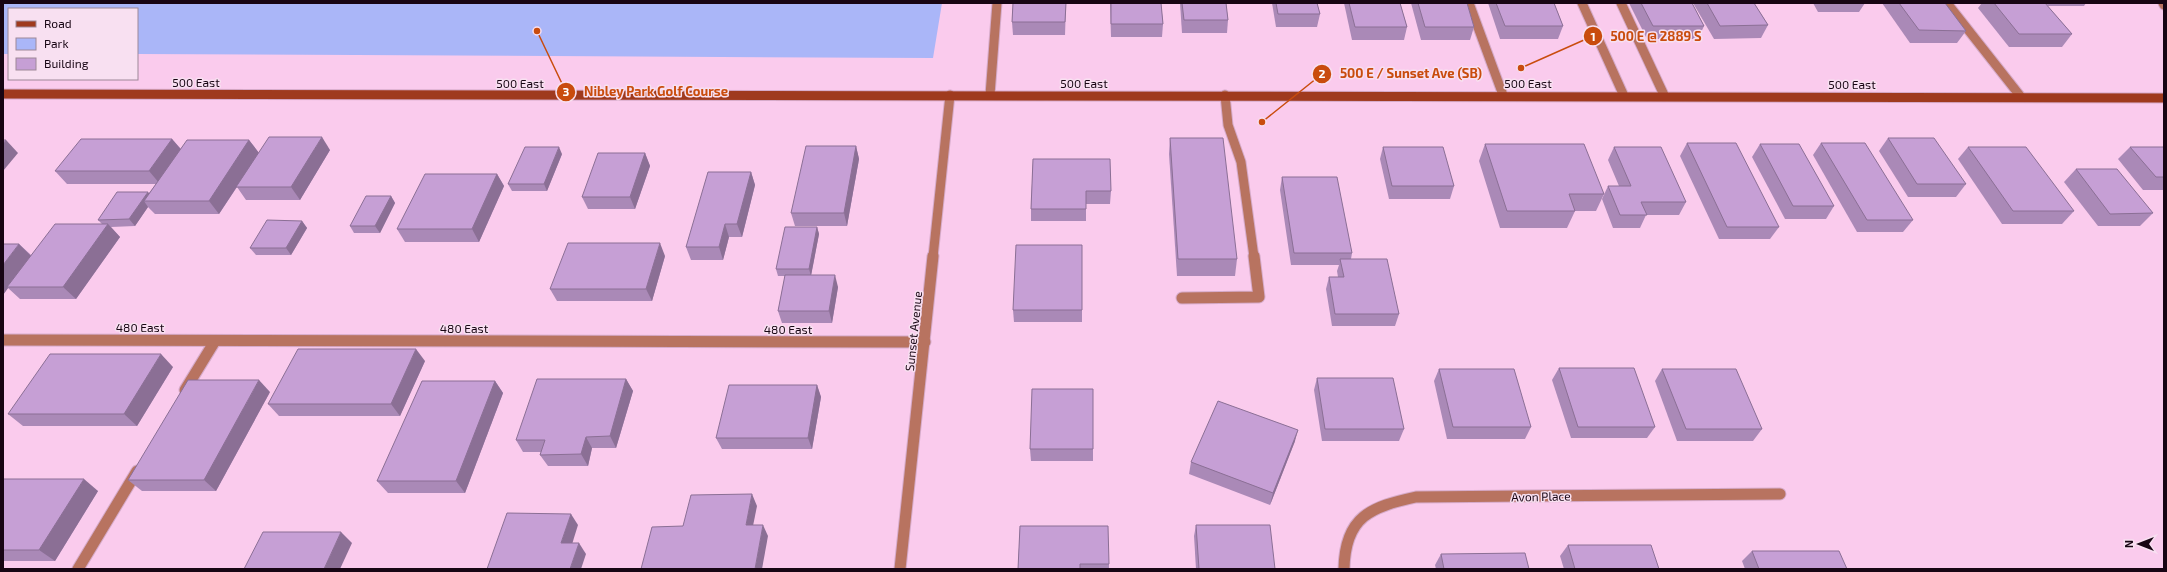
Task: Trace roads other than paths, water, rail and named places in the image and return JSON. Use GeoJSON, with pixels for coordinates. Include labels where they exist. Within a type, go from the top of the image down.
{"type":"FeatureCollection","features":[{"type":"Feature","properties":{"kind":"street"},"geometry":{"type":"LineString","coordinates":[[990,95],[997,3]]}},
{"type":"Feature","properties":{"kind":"street"},"geometry":{"type":"LineString","coordinates":[[1469,3],[1503,95]]}},
{"type":"Feature","properties":{"kind":"street"},"geometry":{"type":"LineString","coordinates":[[1582,3],[1624,96]]}},
{"type":"Feature","properties":{"kind":"street"},"geometry":{"type":"LineString","coordinates":[[1621,3],[1664,95]]}},
{"type":"Feature","properties":{"kind":"street"},"geometry":{"type":"LineString","coordinates":[[1947,3],[2021,97]]}},
{"type":"Feature","properties":{"kind":"street","name":"500 East"},"geometry":{"type":"LineString","coordinates":[[3,94],[1664,95],[2164,98]]}},
{"type":"Feature","properties":{"kind":"street","name":"Sunset Avenue"},"geometry":{"type":"LineString","coordinates":[[900,569],[950,95]]}},
{"type":"Feature","properties":{"kind":"street"},"geometry":{"type":"LineString","coordinates":[[1182,298],[1259,296],[1241,162],[1228,125],[1225,95]]}},
{"type":"Feature","properties":{"kind":"street","name":"480 East"},"geometry":{"type":"LineString","coordinates":[[3,340],[925,342]]}},
{"type":"Feature","properties":{"kind":"street"},"geometry":{"type":"LineString","coordinates":[[179,401],[215,341]]}},
{"type":"Feature","properties":{"kind":"street"},"geometry":{"type":"LineString","coordinates":[[78,569],[142,462]]}},
{"type":"Feature","properties":{"kind":"street","name":"Avon Place"},"geometry":{"type":"LineString","coordinates":[[1344,569],[1348,539],[1364,515],[1388,503],[1416,497],[1780,494]]}},
{"type":"Feature","properties":{"kind":"place","name":"Nibley Park Golf Course"},"geometry":{"type":"Point","coordinates":[537,31]}},
{"type":"Feature","properties":{"kind":"place","name":"500 E @ 2889 S"},"geometry":{"type":"Point","coordinates":[1521,68]}},
{"type":"Feature","properties":{"kind":"place","name":"500 E / Sunset Ave (SB)"},"geometry":{"type":"Point","coordinates":[1262,122]}}]}
